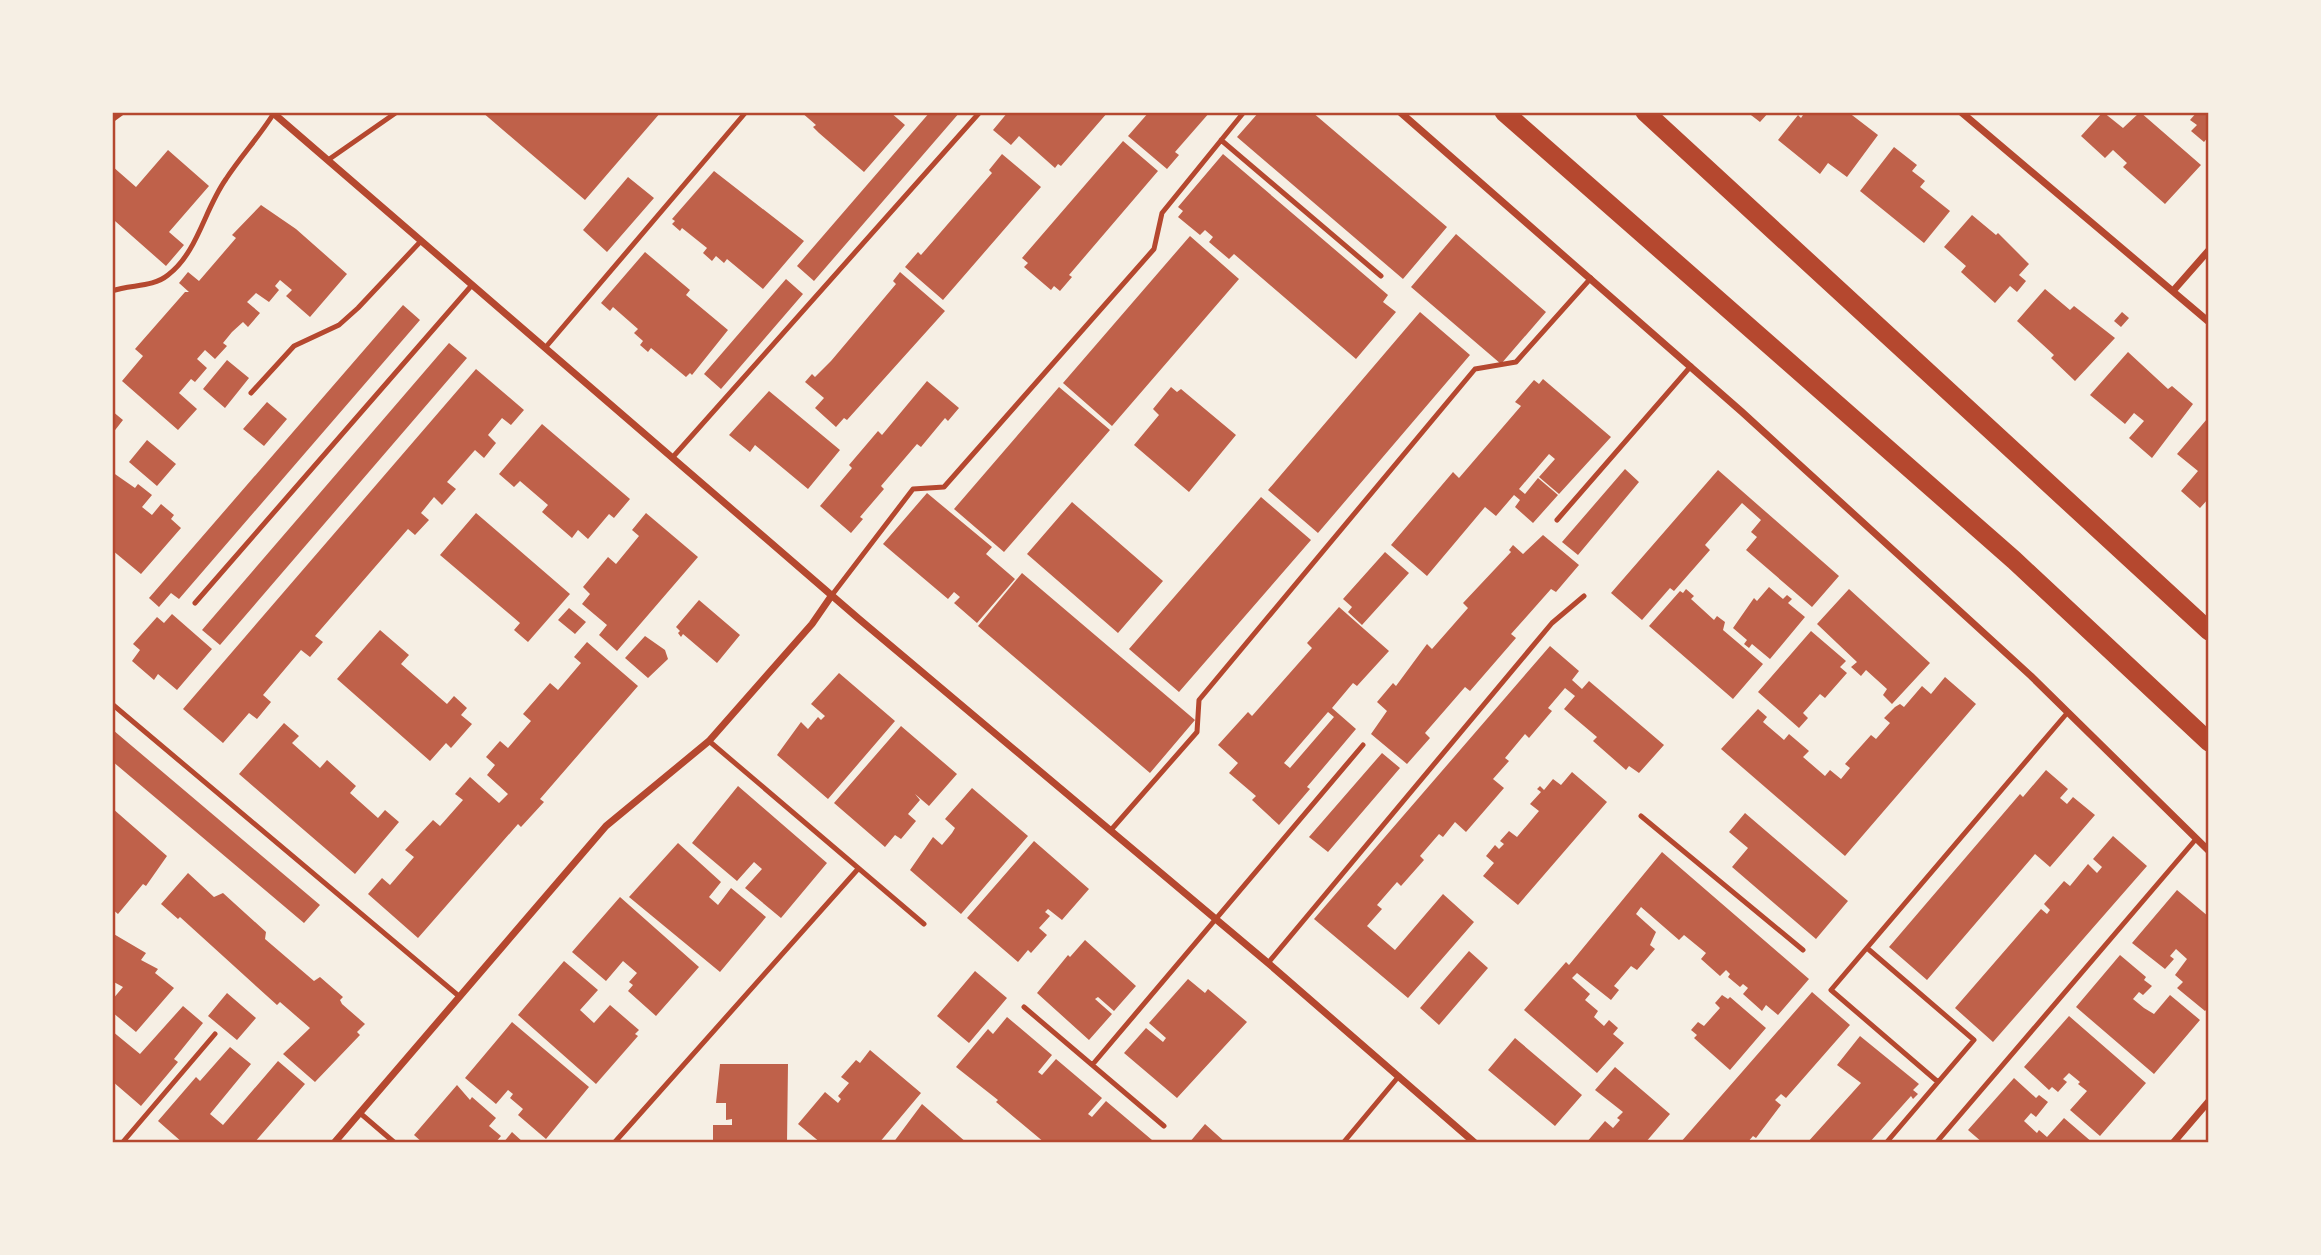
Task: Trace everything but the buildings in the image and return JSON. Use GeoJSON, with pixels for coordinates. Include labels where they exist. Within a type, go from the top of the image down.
{"type":"FeatureCollection","features":[{"type":"Feature","properties":{"kind":"highway"},"geometry":{"type":"LineString","coordinates":[[1504,112],[2014,559],[2209,742]]}},
{"type":"Feature","properties":{"kind":"highway"},"geometry":{"type":"LineString","coordinates":[[1645,112],[2209,631]]}},
{"type":"Feature","properties":{"kind":"street"},"geometry":{"type":"LineString","coordinates":[[1400,112],[1690,366],[2068,712],[2209,851]]}},
{"type":"Feature","properties":{"kind":"street"},"geometry":{"type":"LineString","coordinates":[[1961,112],[2209,322]]}},
{"type":"Feature","properties":{"kind":"street"},"geometry":{"type":"LineString","coordinates":[[273,113],[672,458],[1268,963],[1475,1143]]}},
{"type":"Feature","properties":{"kind":"street"},"geometry":{"type":"LineString","coordinates":[[2173,291],[2209,250]]}},
{"type":"Feature","properties":{"kind":"street"},"geometry":{"type":"LineString","coordinates":[[334,1143],[606,825],[709,741],[812,624],[832,595]]}},
{"type":"Feature","properties":{"kind":"street"},"geometry":{"type":"LineString","coordinates":[[2172,1143],[2209,1101]]}},
{"type":"Feature","properties":{"kind":"lane"},"geometry":{"type":"LineString","coordinates":[[112,120],[123,112]]}},
{"type":"Feature","properties":{"kind":"lane"},"geometry":{"type":"LineString","coordinates":[[328,160],[397,112]]}},
{"type":"Feature","properties":{"kind":"lane"},"geometry":{"type":"LineString","coordinates":[[545,348],[746,112]]}},
{"type":"Feature","properties":{"kind":"lane"},"geometry":{"type":"LineString","coordinates":[[672,458],[980,112]]}},
{"type":"Feature","properties":{"kind":"lane"},"geometry":{"type":"LineString","coordinates":[[832,595],[913,489],[944,487],[1154,249],[1162,213],[1244,112]]}},
{"type":"Feature","properties":{"kind":"lane"},"geometry":{"type":"LineString","coordinates":[[112,291],[127,285],[153,284],[169,274],[198,238],[204,215],[226,178],[256,142],[273,113]]}},
{"type":"Feature","properties":{"kind":"lane"},"geometry":{"type":"LineString","coordinates":[[1221,140],[1381,276]]}},
{"type":"Feature","properties":{"kind":"lane"},"geometry":{"type":"LineString","coordinates":[[251,393],[294,346],[339,325],[421,241]]}},
{"type":"Feature","properties":{"kind":"lane"},"geometry":{"type":"LineString","coordinates":[[1111,830],[1196,732],[1199,700],[1475,369],[1516,362],[1591,278]]}},
{"type":"Feature","properties":{"kind":"lane"},"geometry":{"type":"LineString","coordinates":[[195,603],[472,285]]}},
{"type":"Feature","properties":{"kind":"lane"},"geometry":{"type":"LineString","coordinates":[[1557,520],[1690,366]]}},
{"type":"Feature","properties":{"kind":"lane"},"geometry":{"type":"LineString","coordinates":[[1268,963],[1552,623],[1584,596]]}},
{"type":"Feature","properties":{"kind":"lane"},"geometry":{"type":"LineString","coordinates":[[112,704],[460,997]]}},
{"type":"Feature","properties":{"kind":"lane"},"geometry":{"type":"LineString","coordinates":[[1938,1082],[1831,990],[2068,712]]}},
{"type":"Feature","properties":{"kind":"lane"},"geometry":{"type":"LineString","coordinates":[[709,741],[924,924]]}},
{"type":"Feature","properties":{"kind":"lane"},"geometry":{"type":"LineString","coordinates":[[1093,1065],[1363,745]]}},
{"type":"Feature","properties":{"kind":"lane"},"geometry":{"type":"LineString","coordinates":[[1641,816],[1803,950]]}},
{"type":"Feature","properties":{"kind":"lane"},"geometry":{"type":"LineString","coordinates":[[1936,1143],[2196,839]]}},
{"type":"Feature","properties":{"kind":"lane"},"geometry":{"type":"LineString","coordinates":[[614,1143],[858,869]]}},
{"type":"Feature","properties":{"kind":"lane"},"geometry":{"type":"LineString","coordinates":[[1867,948],[1974,1040],[1886,1143]]}},
{"type":"Feature","properties":{"kind":"lane"},"geometry":{"type":"LineString","coordinates":[[1024,1007],[1164,1126]]}},
{"type":"Feature","properties":{"kind":"lane"},"geometry":{"type":"LineString","coordinates":[[122,1143],[215,1034]]}},
{"type":"Feature","properties":{"kind":"lane"},"geometry":{"type":"LineString","coordinates":[[1343,1143],[1399,1076]]}},
{"type":"Feature","properties":{"kind":"lane"},"geometry":{"type":"LineString","coordinates":[[360,1113],[395,1143]]}}]}
